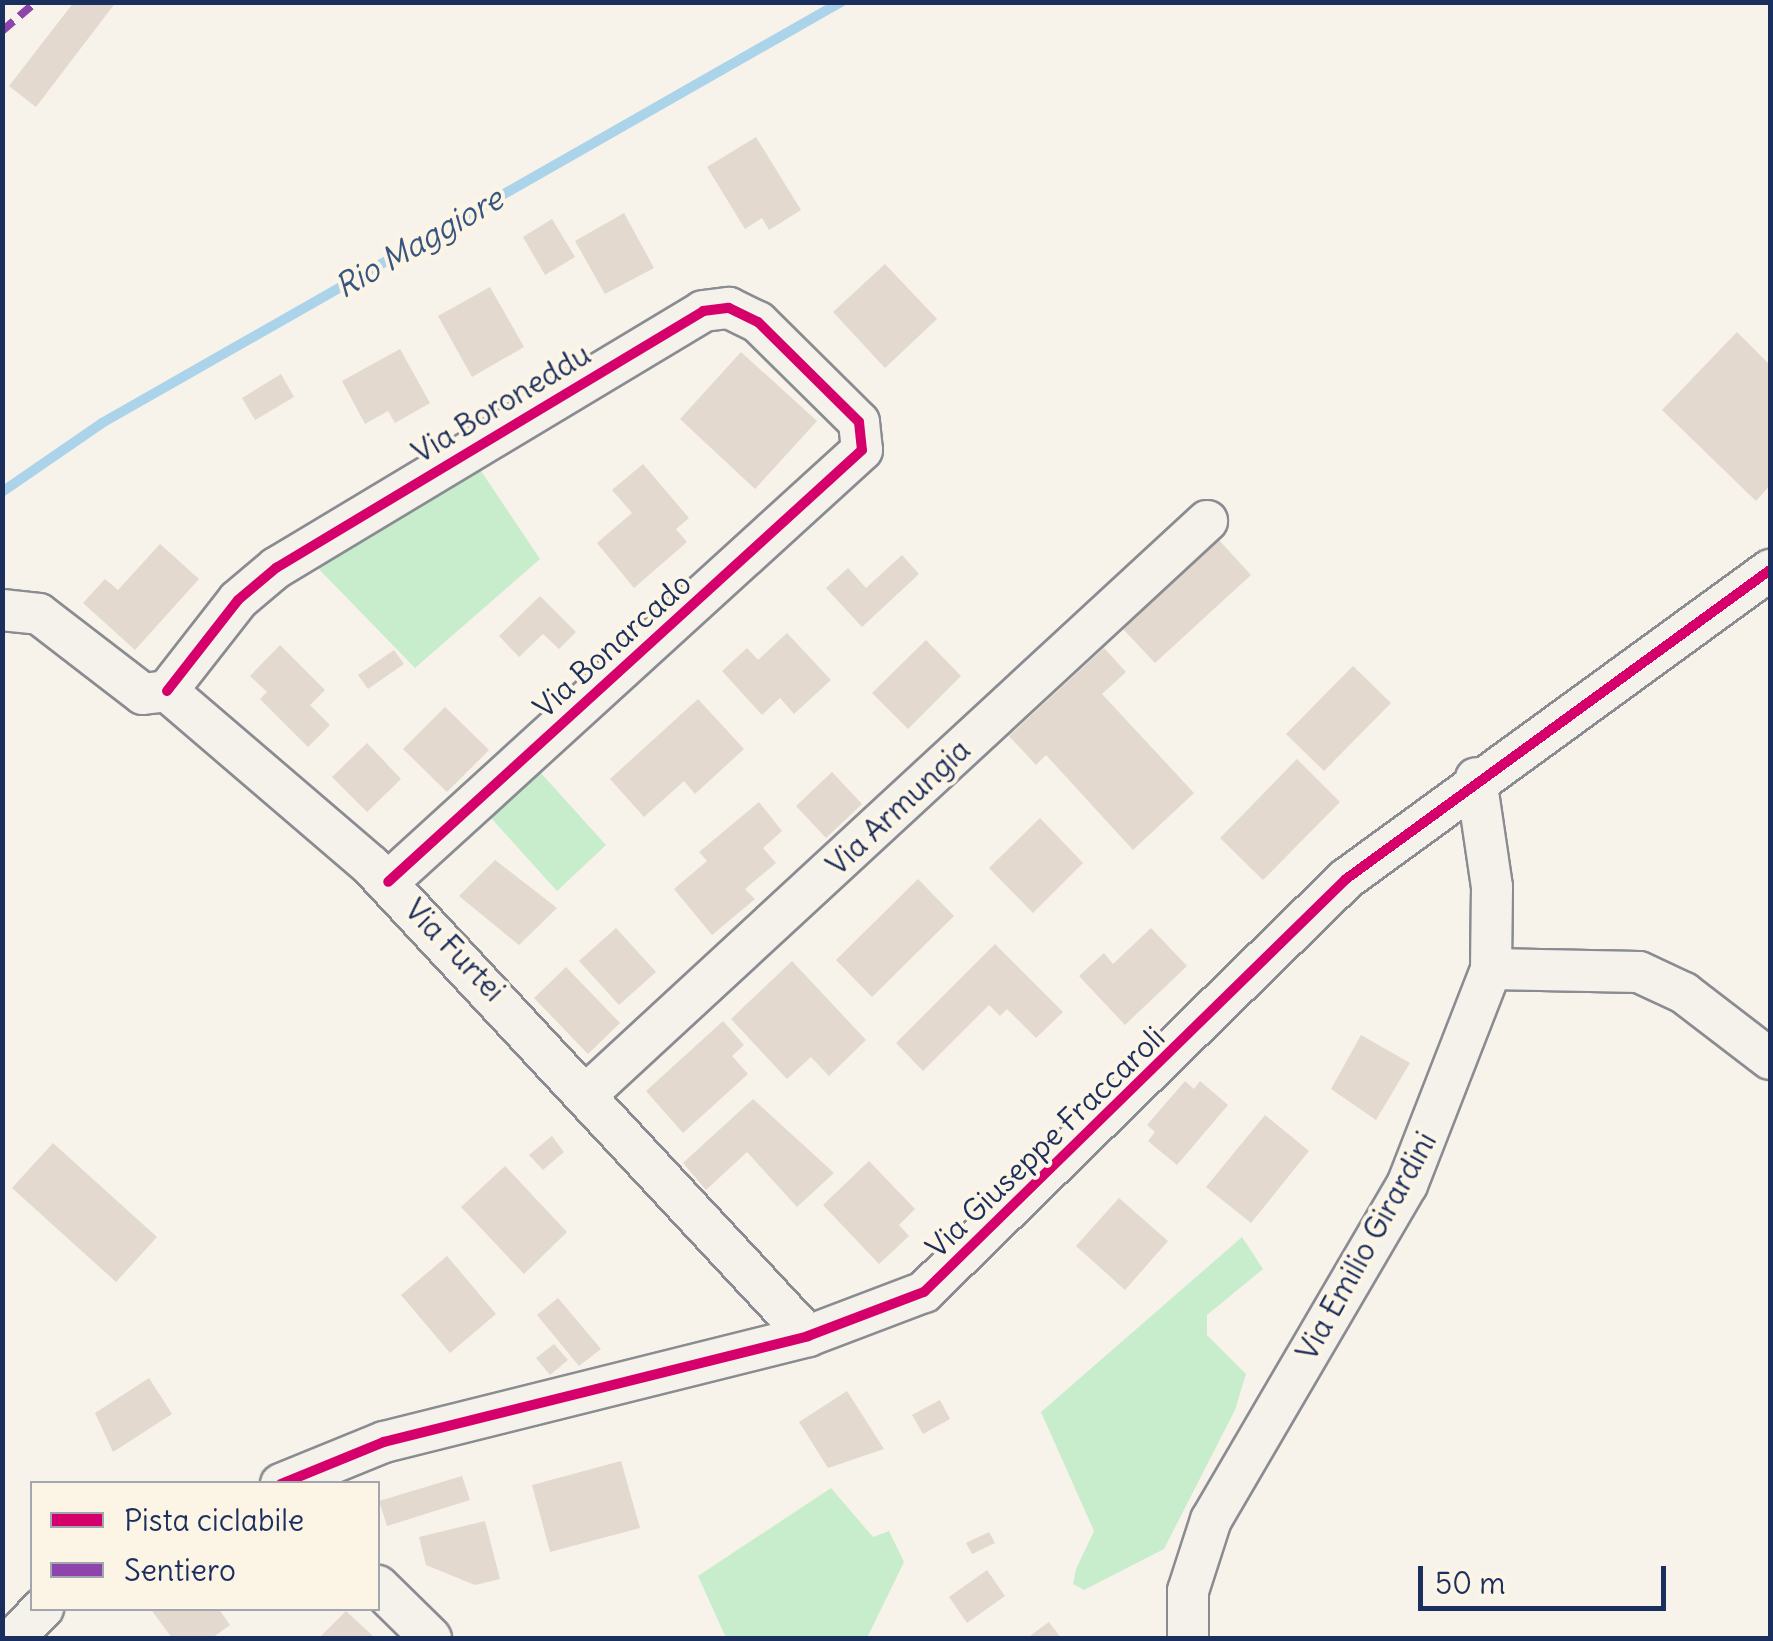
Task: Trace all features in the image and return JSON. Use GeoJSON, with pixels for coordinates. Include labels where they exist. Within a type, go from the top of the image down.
{"type":"FeatureCollection","features":[{"type":"Feature","properties":{"kind":"street","name":"Via Boroneddu"},"geometry":{"type":"LineString","coordinates":[[167,692],[266,574],[709,308],[758,322],[859,422],[866,442]]}},
{"type":"Feature","properties":{"kind":"street","name":"Via Bonarcado"},"geometry":{"type":"LineString","coordinates":[[388,882],[866,442]]}},
{"type":"Feature","properties":{"kind":"street","name":"Via Armungia"},"geometry":{"type":"LineString","coordinates":[[588,1093],[1207,521]]}},
{"type":"Feature","properties":{"kind":"street","name":"Via Giuseppe Fraccaroli"},"geometry":{"type":"LineString","coordinates":[[288,1481],[384,1442],[808,1336],[892,1308],[950,1272],[1346,878],[1476,778],[1770,570]]}},
{"type":"Feature","properties":{"kind":"street","name":"Via Furtei"},"geometry":{"type":"LineString","coordinates":[[2,610],[39,614],[138,691],[167,692],[388,882],[588,1093],[808,1336]]}},
{"type":"Feature","properties":{"kind":"street","name":"Via Emilio Girardini"},"geometry":{"type":"LineString","coordinates":[[1188,1638],[1188,1591],[1211,1520],[1407,1185],[1491,969],[1492,887],[1476,778]]}},
{"type":"Feature","properties":{"kind":"street"},"geometry":{"type":"LineString","coordinates":[[1491,969],[1639,972],[1684,992],[1770,1058]]}},
{"type":"Feature","properties":{"kind":"street"},"geometry":{"type":"LineString","coordinates":[[380,1588],[431,1638]]}},
{"type":"Feature","properties":{"kind":"street"},"geometry":{"type":"LineString","coordinates":[[14,1638],[40,1611]]}},
{"type":"Feature","properties":{"kind":"green space"},"geometry":{"type":"Polygon","coordinates":[[[473,459],[540,559],[415,668],[312,562],[473,459]]]}},
{"type":"Feature","properties":{"kind":"green space"},"geometry":{"type":"Polygon","coordinates":[[[540,772],[606,845],[557,891],[491,818],[540,772]]]}},
{"type":"Feature","properties":{"kind":"green space"},"geometry":{"type":"Polygon","coordinates":[[[1242,1237],[1263,1269],[1207,1315],[1207,1335],[1246,1374],[1235,1410],[1164,1549],[1084,1590],[1073,1584],[1094,1531],[1041,1412],[1242,1237]]]}},
{"type":"Feature","properties":{"kind":"green space"},"geometry":{"type":"Polygon","coordinates":[[[831,1488],[873,1537],[889,1531],[904,1562],[867,1638],[726,1638],[698,1576],[831,1488]]]}},
{"type":"Feature","properties":{"kind":"building"},"geometry":{"type":"Polygon","coordinates":[[[74,2],[116,2],[36,107],[9,86],[74,2]]]}},
{"type":"Feature","properties":{"kind":"building"},"geometry":{"type":"Polygon","coordinates":[[[756,137],[801,210],[769,230],[762,218],[745,229],[707,167],[756,137]]]}},
{"type":"Feature","properties":{"kind":"building"},"geometry":{"type":"Polygon","coordinates":[[[624,213],[654,268],[605,294],[575,241],[624,213]]]}},
{"type":"Feature","properties":{"kind":"building"},"geometry":{"type":"Polygon","coordinates":[[[552,219],[575,257],[545,275],[523,237],[552,219]]]}},
{"type":"Feature","properties":{"kind":"building"},"geometry":{"type":"Polygon","coordinates":[[[885,264],[937,319],[885,368],[833,312],[885,264]]]}},
{"type":"Feature","properties":{"kind":"building"},"geometry":{"type":"Polygon","coordinates":[[[490,287],[524,347],[472,377],[438,316],[490,287]]]}},
{"type":"Feature","properties":{"kind":"building"},"geometry":{"type":"Polygon","coordinates":[[[1737,332],[1770,365],[1770,485],[1756,501],[1662,410],[1737,332]]]}},
{"type":"Feature","properties":{"kind":"building"},"geometry":{"type":"Polygon","coordinates":[[[400,349],[430,403],[395,423],[388,411],[365,424],[342,381],[400,349]]]}},
{"type":"Feature","properties":{"kind":"building"},"geometry":{"type":"Polygon","coordinates":[[[741,352],[817,421],[755,489],[680,419],[741,352]]]}},
{"type":"Feature","properties":{"kind":"building"},"geometry":{"type":"Polygon","coordinates":[[[281,374],[294,397],[255,420],[242,398],[281,374]]]}},
{"type":"Feature","properties":{"kind":"building"},"geometry":{"type":"Polygon","coordinates":[[[643,464],[689,518],[676,529],[687,542],[634,588],[597,543],[632,513],[612,490],[643,464]]]}},
{"type":"Feature","properties":{"kind":"building"},"geometry":{"type":"Polygon","coordinates":[[[1218,539],[1251,575],[1155,663],[1122,628],[1218,539]]]}},
{"type":"Feature","properties":{"kind":"building"},"geometry":{"type":"Polygon","coordinates":[[[160,544],[199,579],[135,650],[83,603],[105,579],[118,590],[160,544]]]}},
{"type":"Feature","properties":{"kind":"building"},"geometry":{"type":"Polygon","coordinates":[[[902,555],[919,574],[862,627],[826,588],[848,568],[866,588],[902,555]]]}},
{"type":"Feature","properties":{"kind":"building"},"geometry":{"type":"Polygon","coordinates":[[[540,596],[576,632],[559,649],[543,634],[519,657],[499,636],[540,596]]]}},
{"type":"Feature","properties":{"kind":"building"},"geometry":{"type":"Polygon","coordinates":[[[787,633],[831,680],[794,714],[780,698],[762,715],[722,671],[747,648],[758,660],[787,633]]]}},
{"type":"Feature","properties":{"kind":"building"},"geometry":{"type":"Polygon","coordinates":[[[926,640],[961,676],[908,729],[872,693],[926,640]]]}},
{"type":"Feature","properties":{"kind":"building"},"geometry":{"type":"Polygon","coordinates":[[[280,645],[325,690],[310,705],[330,725],[308,747],[260,699],[267,692],[250,676],[280,645]]]}},
{"type":"Feature","properties":{"kind":"building"},"geometry":{"type":"Polygon","coordinates":[[[1104,648],[1126,672],[1102,694],[1194,793],[1133,850],[1046,755],[1036,765],[1009,736],[1104,648]]]}},
{"type":"Feature","properties":{"kind":"building"},"geometry":{"type":"Polygon","coordinates":[[[394,650],[404,664],[368,689],[358,675],[394,650]]]}},
{"type":"Feature","properties":{"kind":"building"},"geometry":{"type":"Polygon","coordinates":[[[1353,666],[1391,703],[1324,771],[1286,734],[1353,666]]]}},
{"type":"Feature","properties":{"kind":"building"},"geometry":{"type":"Polygon","coordinates":[[[698,699],[744,749],[695,794],[684,781],[644,817],[610,779],[698,699]]]}},
{"type":"Feature","properties":{"kind":"building"},"geometry":{"type":"Polygon","coordinates":[[[445,707],[489,750],[447,792],[403,749],[445,707]]]}},
{"type":"Feature","properties":{"kind":"building"},"geometry":{"type":"Polygon","coordinates":[[[367,743],[401,779],[367,812],[332,777],[367,743]]]}},
{"type":"Feature","properties":{"kind":"building"},"geometry":{"type":"Polygon","coordinates":[[[1297,759],[1340,802],[1263,880],[1220,838],[1297,759]]]}},
{"type":"Feature","properties":{"kind":"building"},"geometry":{"type":"Polygon","coordinates":[[[832,772],[862,804],[826,838],[796,806],[832,772]]]}},
{"type":"Feature","properties":{"kind":"building"},"geometry":{"type":"Polygon","coordinates":[[[759,802],[782,831],[763,848],[776,863],[745,889],[755,899],[712,935],[674,889],[707,861],[699,852],[759,802]]]}},
{"type":"Feature","properties":{"kind":"building"},"geometry":{"type":"Polygon","coordinates":[[[1040,818],[1083,863],[1033,913],[989,868],[1040,818]]]}},
{"type":"Feature","properties":{"kind":"building"},"geometry":{"type":"Polygon","coordinates":[[[495,860],[557,908],[519,945],[459,896],[495,860]]]}},
{"type":"Feature","properties":{"kind":"building"},"geometry":{"type":"Polygon","coordinates":[[[918,879],[954,916],[872,997],[836,960],[918,879]]]}},
{"type":"Feature","properties":{"kind":"building"},"geometry":{"type":"Polygon","coordinates":[[[616,928],[656,972],[619,1005],[579,961],[616,928]]]}},
{"type":"Feature","properties":{"kind":"building"},"geometry":{"type":"Polygon","coordinates":[[[1151,928],[1187,966],[1125,1025],[1079,976],[1104,953],[1113,964],[1151,928]]]}},
{"type":"Feature","properties":{"kind":"building"},"geometry":{"type":"Polygon","coordinates":[[[995,944],[1063,1012],[1036,1038],[1007,1009],[1000,1016],[989,1005],[923,1071],[896,1043],[995,944]]]}},
{"type":"Feature","properties":{"kind":"building"},"geometry":{"type":"Polygon","coordinates":[[[792,961],[866,1040],[829,1076],[811,1057],[787,1079],[731,1019],[792,961]]]}},
{"type":"Feature","properties":{"kind":"building"},"geometry":{"type":"Polygon","coordinates":[[[566,967],[620,1023],[588,1054],[534,998],[566,967]]]}},
{"type":"Feature","properties":{"kind":"building"},"geometry":{"type":"Polygon","coordinates":[[[723,1021],[744,1045],[732,1056],[748,1074],[683,1133],[646,1091],[723,1021]]]}},
{"type":"Feature","properties":{"kind":"building"},"geometry":{"type":"Polygon","coordinates":[[[1361,1035],[1410,1063],[1376,1120],[1331,1089],[1361,1035]]]}},
{"type":"Feature","properties":{"kind":"building"},"geometry":{"type":"Polygon","coordinates":[[[1185,1081],[1194,1089],[1200,1081],[1228,1105],[1177,1165],[1148,1141],[1155,1132],[1147,1125],[1185,1081]]]}},
{"type":"Feature","properties":{"kind":"building"},"geometry":{"type":"Polygon","coordinates":[[[753,1099],[834,1173],[797,1207],[747,1152],[706,1190],[683,1163],[753,1099]]]}},
{"type":"Feature","properties":{"kind":"building"},"geometry":{"type":"Polygon","coordinates":[[[1265,1115],[1309,1151],[1251,1223],[1206,1187],[1265,1115]]]}},
{"type":"Feature","properties":{"kind":"building"},"geometry":{"type":"Polygon","coordinates":[[[552,1136],[564,1152],[543,1170],[529,1155],[552,1136]]]}},
{"type":"Feature","properties":{"kind":"building"},"geometry":{"type":"Polygon","coordinates":[[[53,1143],[157,1237],[116,1282],[12,1188],[53,1143]]]}},
{"type":"Feature","properties":{"kind":"building"},"geometry":{"type":"Polygon","coordinates":[[[869,1161],[915,1209],[899,1225],[909,1236],[879,1264],[823,1205],[869,1161]]]}},
{"type":"Feature","properties":{"kind":"building"},"geometry":{"type":"Polygon","coordinates":[[[505,1166],[567,1232],[524,1274],[461,1207],[505,1166]]]}},
{"type":"Feature","properties":{"kind":"building"},"geometry":{"type":"Polygon","coordinates":[[[1119,1198],[1168,1241],[1125,1290],[1076,1246],[1119,1198]]]}},
{"type":"Feature","properties":{"kind":"building"},"geometry":{"type":"Polygon","coordinates":[[[447,1256],[496,1314],[450,1353],[401,1295],[447,1256]]]}},
{"type":"Feature","properties":{"kind":"building"},"geometry":{"type":"Polygon","coordinates":[[[558,1298],[601,1349],[579,1366],[537,1315],[558,1298]]]}},
{"type":"Feature","properties":{"kind":"building"},"geometry":{"type":"Polygon","coordinates":[[[554,1344],[568,1360],[550,1375],[536,1358],[554,1344]]]}},
{"type":"Feature","properties":{"kind":"building"},"geometry":{"type":"Polygon","coordinates":[[[149,1378],[172,1414],[113,1452],[95,1413],[149,1378]]]}},
{"type":"Feature","properties":{"kind":"building"},"geometry":{"type":"Polygon","coordinates":[[[847,1391],[884,1449],[828,1468],[799,1422],[847,1391]]]}},
{"type":"Feature","properties":{"kind":"building"},"geometry":{"type":"Polygon","coordinates":[[[940,1400],[950,1419],[923,1434],[912,1415],[940,1400]]]}},
{"type":"Feature","properties":{"kind":"building"},"geometry":{"type":"Polygon","coordinates":[[[621,1461],[640,1528],[550,1552],[532,1485],[621,1461]]]}},
{"type":"Feature","properties":{"kind":"building"},"geometry":{"type":"Polygon","coordinates":[[[462,1476],[470,1500],[387,1526],[380,1501],[462,1476]]]}},
{"type":"Feature","properties":{"kind":"building"},"geometry":{"type":"Polygon","coordinates":[[[485,1521],[500,1579],[475,1585],[426,1565],[419,1537],[485,1521]]]}},
{"type":"Feature","properties":{"kind":"building"},"geometry":{"type":"Polygon","coordinates":[[[989,1532],[995,1543],[972,1554],[966,1543],[989,1532]]]}},
{"type":"Feature","properties":{"kind":"building"},"geometry":{"type":"Polygon","coordinates":[[[987,1570],[1005,1596],[967,1623],[949,1597],[987,1570]]]}},
{"type":"Feature","properties":{"kind":"building"},"geometry":{"type":"Polygon","coordinates":[[[152,1611],[220,1611],[230,1625],[212,1638],[172,1638],[152,1611]]]}},
{"type":"Feature","properties":{"kind":"building"},"geometry":{"type":"Polygon","coordinates":[[[346,1611],[375,1638],[319,1638],[346,1611]]]}},
{"type":"Feature","properties":{"kind":"building"},"geometry":{"type":"Polygon","coordinates":[[[1049,1622],[1061,1638],[1027,1638],[1049,1622]]]}},
{"type":"Feature","properties":{"kind":"waterway","name":"Rio Maggiore"},"geometry":{"type":"LineString","coordinates":[[2,492],[102,423],[841,2]]}},
{"type":"Feature","properties":{"kind":"marked path"},"geometry":{"type":"LineString","coordinates":[[2,31],[36,2]]}},
{"type":"Feature","properties":{"kind":"cycle path"},"geometry":{"type":"LineString","coordinates":[[167,691],[238,600],[276,568],[703,311],[729,308],[758,322],[859,422],[862,450],[388,882]]}},
{"type":"Feature","properties":{"kind":"cycle path"},"geometry":{"type":"LineString","coordinates":[[288,1481],[384,1442],[808,1336],[924,1292],[1346,879],[1770,570]]}}]}
